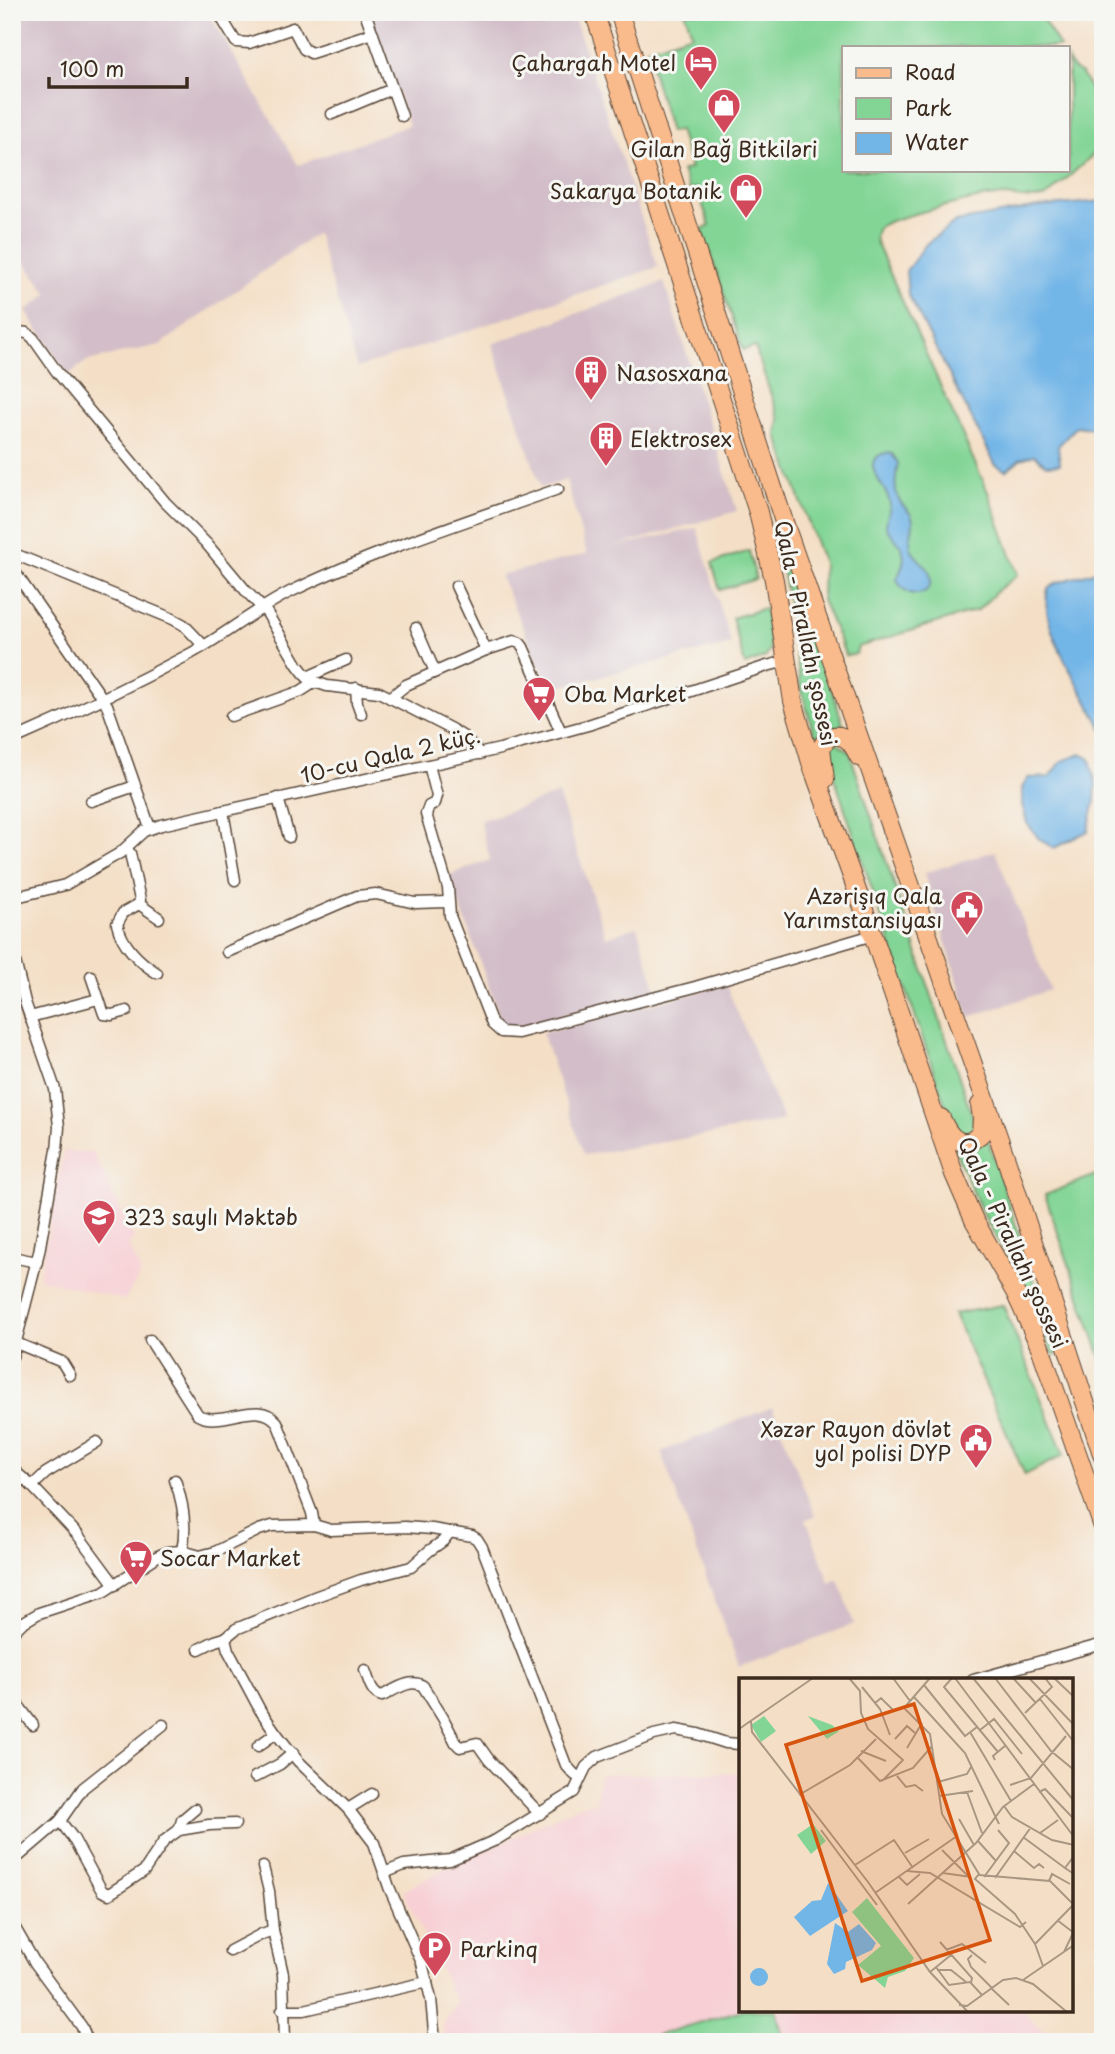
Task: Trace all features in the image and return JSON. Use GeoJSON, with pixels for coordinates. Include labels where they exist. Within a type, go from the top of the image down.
{"type":"FeatureCollection","features":[{"type":"Feature","properties":{"kind":"main road","name":"Qala - Pirallahı şossesi"},"geometry":{"type":"LineString","coordinates":[[594,12],[758,512],[774,580],[786,661],[799,723],[837,839],[873,936],[942,1143],[963,1197],[1015,1293],[1040,1347],[1103,1527]]}},
{"type":"Feature","properties":{"kind":"main road","name":"Qala - Pirallahı şossesi"},"geometry":{"type":"LineString","coordinates":[[619,12],[785,524],[1007,1162],[1103,1457]]}},
{"type":"Feature","properties":{"kind":"main road"},"geometry":{"type":"LineString","coordinates":[[837,839],[821,759],[821,748],[828,737],[835,735],[842,735],[855,748],[891,827]]}},
{"type":"Feature","properties":{"kind":"main road"},"geometry":{"type":"LineString","coordinates":[[917,1068],[946,1129],[957,1141],[971,1142],[981,1134],[982,1126],[971,1059]]}},
{"type":"Feature","properties":{"kind":"street"},"geometry":{"type":"LineString","coordinates":[[218,12],[236,42],[249,43],[293,28],[304,49],[311,53],[373,33]]}},
{"type":"Feature","properties":{"kind":"street"},"geometry":{"type":"LineString","coordinates":[[365,12],[402,116]]}},
{"type":"Feature","properties":{"kind":"street"},"geometry":{"type":"LineString","coordinates":[[332,114],[392,89]]}},
{"type":"Feature","properties":{"kind":"street"},"geometry":{"type":"LineString","coordinates":[[12,331],[27,333],[33,338],[64,382],[148,482],[262,607],[297,664],[311,680],[327,686],[370,690],[390,698],[464,737],[480,754]]}},
{"type":"Feature","properties":{"kind":"street"},"geometry":{"type":"LineString","coordinates":[[12,740],[103,698],[204,646],[262,607],[290,592],[400,544],[558,489]]}},
{"type":"Feature","properties":{"kind":"street"},"geometry":{"type":"LineString","coordinates":[[12,553],[173,619],[184,625],[204,646]]}},
{"type":"Feature","properties":{"kind":"street"},"geometry":{"type":"LineString","coordinates":[[12,568],[103,698],[112,716],[150,828]]}},
{"type":"Feature","properties":{"kind":"street"},"geometry":{"type":"LineString","coordinates":[[456,586],[486,650]]}},
{"type":"Feature","properties":{"kind":"street"},"geometry":{"type":"LineString","coordinates":[[416,628],[435,672]]}},
{"type":"Feature","properties":{"kind":"street"},"geometry":{"type":"LineString","coordinates":[[390,698],[405,685],[486,650],[507,643],[520,643],[561,733]]}},
{"type":"Feature","properties":{"kind":"street"},"geometry":{"type":"LineString","coordinates":[[231,716],[301,691],[311,680],[346,660]]}},
{"type":"Feature","properties":{"kind":"street","name":"10-cu Qala 2 küç."},"geometry":{"type":"LineString","coordinates":[[12,898],[65,885],[126,848],[150,828],[480,754],[561,733],[786,661]]}},
{"type":"Feature","properties":{"kind":"street"},"geometry":{"type":"LineString","coordinates":[[356,688],[361,715]]}},
{"type":"Feature","properties":{"kind":"street"},"geometry":{"type":"LineString","coordinates":[[429,765],[437,796],[426,814],[448,888],[447,902],[492,1024],[501,1032],[518,1033],[695,987],[873,936]]}},
{"type":"Feature","properties":{"kind":"street"},"geometry":{"type":"LineString","coordinates":[[91,802],[135,786]]}},
{"type":"Feature","properties":{"kind":"street"},"geometry":{"type":"LineString","coordinates":[[278,798],[289,837]]}},
{"type":"Feature","properties":{"kind":"street"},"geometry":{"type":"LineString","coordinates":[[223,811],[235,880]]}},
{"type":"Feature","properties":{"kind":"street"},"geometry":{"type":"LineString","coordinates":[[126,848],[132,860],[139,904]]}},
{"type":"Feature","properties":{"kind":"street"},"geometry":{"type":"LineString","coordinates":[[227,952],[357,896],[376,894],[415,903],[447,902]]}},
{"type":"Feature","properties":{"kind":"street"},"geometry":{"type":"LineString","coordinates":[[139,904],[159,918]]}},
{"type":"Feature","properties":{"kind":"street"},"geometry":{"type":"LineString","coordinates":[[139,904],[123,913],[117,924],[118,930],[143,965],[157,973]]}},
{"type":"Feature","properties":{"kind":"street"},"geometry":{"type":"LineString","coordinates":[[12,949],[22,991],[55,1089],[59,1127],[37,1262],[12,1357]]}},
{"type":"Feature","properties":{"kind":"street"},"geometry":{"type":"LineString","coordinates":[[91,976],[104,1014],[127,1010]]}},
{"type":"Feature","properties":{"kind":"street"},"geometry":{"type":"LineString","coordinates":[[30,1017],[98,999]]}},
{"type":"Feature","properties":{"kind":"street"},"geometry":{"type":"LineString","coordinates":[[12,1257],[37,1262]]}},
{"type":"Feature","properties":{"kind":"street"},"geometry":{"type":"LineString","coordinates":[[150,1340],[198,1415],[208,1419],[263,1412],[274,1418],[312,1513],[314,1525]]}},
{"type":"Feature","properties":{"kind":"street"},"geometry":{"type":"LineString","coordinates":[[16,1343],[62,1362],[70,1375]]}},
{"type":"Feature","properties":{"kind":"street"},"geometry":{"type":"LineString","coordinates":[[32,1486],[46,1473],[97,1442]]}},
{"type":"Feature","properties":{"kind":"street"},"geometry":{"type":"LineString","coordinates":[[12,1469],[32,1486],[90,1549],[115,1585]]}},
{"type":"Feature","properties":{"kind":"street"},"geometry":{"type":"LineString","coordinates":[[175,1480],[183,1503],[182,1551]]}},
{"type":"Feature","properties":{"kind":"street"},"geometry":{"type":"LineString","coordinates":[[12,1633],[39,1613],[96,1595],[115,1585],[156,1557],[174,1550],[201,1556],[215,1552],[263,1528],[279,1525],[314,1525],[331,1530],[405,1527],[472,1536],[480,1543],[566,1765],[580,1778]]}},
{"type":"Feature","properties":{"kind":"street"},"geometry":{"type":"LineString","coordinates":[[200,1649],[225,1639],[236,1629],[317,1596],[361,1580],[411,1567],[447,1538],[450,1532]]}},
{"type":"Feature","properties":{"kind":"street"},"geometry":{"type":"LineString","coordinates":[[225,1639],[228,1650],[260,1710],[276,1733],[314,1778],[348,1809],[374,1843],[427,1982],[435,2042]]}},
{"type":"Feature","properties":{"kind":"street"},"geometry":{"type":"LineString","coordinates":[[977,1678],[1103,1644]]}},
{"type":"Feature","properties":{"kind":"street"},"geometry":{"type":"LineString","coordinates":[[365,1670],[379,1696],[412,1683],[420,1683],[456,1743],[460,1747],[477,1743],[489,1760],[540,1814]]}},
{"type":"Feature","properties":{"kind":"street"},"geometry":{"type":"LineString","coordinates":[[12,1697],[33,1725]]}},
{"type":"Feature","properties":{"kind":"street"},"geometry":{"type":"LineString","coordinates":[[12,1862],[60,1821],[83,1788],[163,1725]]}},
{"type":"Feature","properties":{"kind":"street"},"geometry":{"type":"LineString","coordinates":[[384,1873],[404,1865],[441,1862],[460,1857],[496,1840],[574,1792],[586,1767],[597,1757],[665,1731],[686,1731],[726,1743],[739,1744]]}},
{"type":"Feature","properties":{"kind":"street"},"geometry":{"type":"LineString","coordinates":[[258,1746],[276,1733]]}},
{"type":"Feature","properties":{"kind":"street"},"geometry":{"type":"LineString","coordinates":[[255,1777],[280,1764],[293,1753]]}},
{"type":"Feature","properties":{"kind":"street"},"geometry":{"type":"LineString","coordinates":[[348,1809],[372,1794]]}},
{"type":"Feature","properties":{"kind":"street"},"geometry":{"type":"LineString","coordinates":[[179,1830],[181,1820],[195,1809]]}},
{"type":"Feature","properties":{"kind":"street"},"geometry":{"type":"LineString","coordinates":[[60,1821],[73,1838],[102,1891],[110,1894],[144,1871],[164,1842],[179,1830],[235,1824]]}},
{"type":"Feature","properties":{"kind":"street"},"geometry":{"type":"LineString","coordinates":[[263,1867],[282,1974],[285,2042]]}},
{"type":"Feature","properties":{"kind":"street"},"geometry":{"type":"LineString","coordinates":[[12,1923],[35,1963],[82,2027],[88,2042]]}},
{"type":"Feature","properties":{"kind":"street"},"geometry":{"type":"LineString","coordinates":[[230,1951],[273,1930]]}},
{"type":"Feature","properties":{"kind":"street"},"geometry":{"type":"LineString","coordinates":[[282,2010],[304,2010],[427,1982]]}},
{"type":"Feature","properties":{"kind":"shaded area"},"geometry":{"type":"Polygon","coordinates":[[[12,12],[208,12],[298,165],[409,125],[369,12],[572,12],[658,267],[357,368],[317,233],[160,345],[87,361],[68,375],[26,311],[48,294],[12,245],[12,12]]]}},
{"type":"Feature","properties":{"kind":"shaded area"},"geometry":{"type":"Polygon","coordinates":[[[664,282],[737,511],[610,548],[697,528],[731,644],[550,689],[500,575],[587,554],[566,480],[541,488],[492,344],[664,282]]]}},
{"type":"Feature","properties":{"kind":"shaded area"},"geometry":{"type":"Polygon","coordinates":[[[558,794],[606,937],[637,927],[657,991],[510,1029],[503,1026],[449,875],[490,860],[480,821],[558,794]]]}},
{"type":"Feature","properties":{"kind":"shaded area"},"geometry":{"type":"Polygon","coordinates":[[[995,851],[1050,990],[969,1017],[924,873],[995,851]]]}},
{"type":"Feature","properties":{"kind":"shaded area"},"geometry":{"type":"Polygon","coordinates":[[[726,985],[783,1120],[584,1155],[542,1033],[726,985]]]}},
{"type":"Feature","properties":{"kind":"shaded area"},"geometry":{"type":"Polygon","coordinates":[[[64,1151],[93,1152],[135,1240],[128,1244],[141,1273],[125,1300],[39,1279],[64,1151]]]}},
{"type":"Feature","properties":{"kind":"shaded area"},"geometry":{"type":"Polygon","coordinates":[[[772,1407],[815,1516],[806,1519],[830,1584],[839,1580],[854,1624],[739,1667],[661,1452],[772,1407]]]}},
{"type":"Feature","properties":{"kind":"shaded area"},"geometry":{"type":"Polygon","coordinates":[[[739,1773],[739,2012],[1024,2012],[1054,2042],[444,2042],[443,2023],[456,2003],[403,1891],[583,1804],[596,1803],[600,1774],[739,1773]]]}},
{"type":"Feature","properties":{"kind":"green space"},"geometry":{"type":"Polygon","coordinates":[[[685,12],[1038,12],[1059,46],[842,46],[842,172],[1070,172],[1070,64],[1073,69],[1082,74],[1103,113],[1103,146],[1046,197],[1033,199],[997,196],[973,200],[899,218],[879,227],[876,232],[876,242],[988,492],[1018,575],[978,610],[858,647],[856,654],[846,656],[822,600],[823,563],[777,435],[779,419],[755,347],[743,350],[702,229],[710,226],[697,188],[689,190],[682,171],[691,168],[679,130],[670,132],[646,49],[692,34],[685,12]]]}},
{"type":"Feature","properties":{"kind":"green space"},"geometry":{"type":"Polygon","coordinates":[[[778,527],[844,727],[828,728],[815,738],[800,685],[792,621],[774,529],[778,527]]]}},
{"type":"Feature","properties":{"kind":"green space"},"geometry":{"type":"Polygon","coordinates":[[[749,551],[756,579],[720,590],[712,563],[749,551]]]}},
{"type":"Feature","properties":{"kind":"green space"},"geometry":{"type":"Polygon","coordinates":[[[765,608],[770,649],[766,657],[745,665],[732,618],[765,608]]]}},
{"type":"Feature","properties":{"kind":"green space"},"geometry":{"type":"Polygon","coordinates":[[[836,742],[849,751],[974,1121],[973,1128],[965,1133],[960,1133],[952,1125],[827,756],[829,745],[836,742]]]}},
{"type":"Feature","properties":{"kind":"green space"},"geometry":{"type":"Polygon","coordinates":[[[987,1137],[1058,1354],[1054,1356],[1011,1264],[982,1212],[954,1148],[972,1149],[987,1137]]]}},
{"type":"Feature","properties":{"kind":"green space"},"geometry":{"type":"Polygon","coordinates":[[[1103,1172],[1103,1363],[1045,1195],[1103,1172]]]}},
{"type":"Feature","properties":{"kind":"green space"},"geometry":{"type":"Polygon","coordinates":[[[1003,1305],[1064,1455],[1025,1475],[954,1314],[1003,1305]]]}},
{"type":"Feature","properties":{"kind":"green space"},"geometry":{"type":"Polygon","coordinates":[[[739,2011],[776,2012],[784,2042],[661,2042],[657,2035],[739,2011]]]}},
{"type":"Feature","properties":{"kind":"water"},"geometry":{"type":"Polygon","coordinates":[[[1103,201],[1103,430],[1077,426],[1058,446],[1060,464],[1046,465],[1035,455],[1020,459],[1006,471],[995,464],[908,294],[906,271],[927,243],[956,222],[1038,207],[1103,201]]]}},
{"type":"Feature","properties":{"kind":"water"},"geometry":{"type":"Polygon","coordinates":[[[885,453],[892,454],[898,463],[896,491],[899,500],[913,519],[911,548],[930,574],[929,587],[920,594],[908,592],[897,580],[903,565],[903,552],[886,527],[890,504],[873,468],[877,457],[885,453]]]}},
{"type":"Feature","properties":{"kind":"water"},"geometry":{"type":"Polygon","coordinates":[[[1103,569],[1103,731],[1056,641],[1047,605],[1048,589],[1056,583],[1103,569]]]}},
{"type":"Feature","properties":{"kind":"water"},"geometry":{"type":"Polygon","coordinates":[[[1081,754],[1090,759],[1096,784],[1088,831],[1054,848],[1040,840],[1027,823],[1022,804],[1022,788],[1028,778],[1050,777],[1062,761],[1081,754]]]}},
{"type":"Feature","properties":{"kind":"place","name":"Çahargah Motel"},"geometry":{"type":"Point","coordinates":[701,92]}},
{"type":"Feature","properties":{"kind":"place","name":"Gilan Bağ Bitkiləri"},"geometry":{"type":"Point","coordinates":[724,135]}},
{"type":"Feature","properties":{"kind":"place","name":"Sakarya Botanik"},"geometry":{"type":"Point","coordinates":[746,220]}},
{"type":"Feature","properties":{"kind":"place","name":"Nasosxana"},"geometry":{"type":"Point","coordinates":[591,402]}},
{"type":"Feature","properties":{"kind":"place","name":"Elektrosex"},"geometry":{"type":"Point","coordinates":[606,468]}},
{"type":"Feature","properties":{"kind":"place","name":"Oba Market"},"geometry":{"type":"Point","coordinates":[539,723]}},
{"type":"Feature","properties":{"kind":"place","name":"Azərişıq Qala Yarımstansiyası"},"geometry":{"type":"Point","coordinates":[967,937]}},
{"type":"Feature","properties":{"kind":"place","name":"323 saylı Məktəb"},"geometry":{"type":"Point","coordinates":[99,1246]}},
{"type":"Feature","properties":{"kind":"place","name":"Xəzər Rayon dövlət yol polisi DYP"},"geometry":{"type":"Point","coordinates":[976,1470]}},
{"type":"Feature","properties":{"kind":"place","name":"Socar Market"},"geometry":{"type":"Point","coordinates":[136,1587]}},
{"type":"Feature","properties":{"kind":"place","name":"Parkinq"},"geometry":{"type":"Point","coordinates":[435,1978]}}]}
